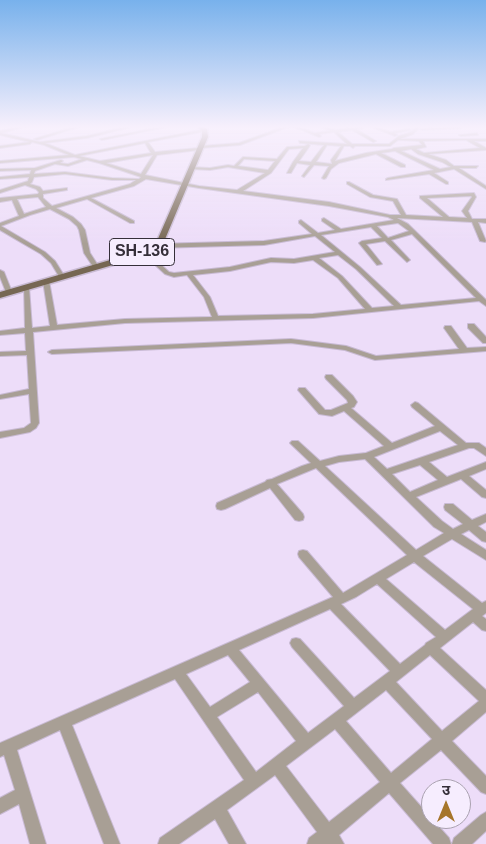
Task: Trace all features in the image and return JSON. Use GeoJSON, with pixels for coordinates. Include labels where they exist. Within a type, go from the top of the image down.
{"type":"FeatureCollection","features":[{"type":"Feature","properties":{"kind":"main road","name":"SH-136"},"geometry":{"type":"LineString","coordinates":[[0,295],[144,252],[155,246],[163,237],[191,168]]}},
{"type":"Feature","properties":{"kind":"street"},"geometry":{"type":"LineString","coordinates":[[17,165],[19,169]]}},
{"type":"Feature","properties":{"kind":"street"},"geometry":{"type":"LineString","coordinates":[[0,178],[33,172],[47,165]]}},
{"type":"Feature","properties":{"kind":"street"},"geometry":{"type":"LineString","coordinates":[[110,165],[143,177],[184,185],[311,201],[379,206],[396,200],[402,218],[413,232],[483,299]]}},
{"type":"Feature","properties":{"kind":"street"},"geometry":{"type":"LineString","coordinates":[[0,227],[22,216],[132,185],[143,177],[149,165]]}},
{"type":"Feature","properties":{"kind":"street"},"geometry":{"type":"LineString","coordinates":[[252,169],[255,165]]}},
{"type":"Feature","properties":{"kind":"street"},"geometry":{"type":"LineString","coordinates":[[238,192],[269,172],[274,165]]}},
{"type":"Feature","properties":{"kind":"street"},"geometry":{"type":"LineString","coordinates":[[289,172],[293,165]]}},
{"type":"Feature","properties":{"kind":"street"},"geometry":{"type":"LineString","coordinates":[[304,176],[312,165]]}},
{"type":"Feature","properties":{"kind":"street"},"geometry":{"type":"LineString","coordinates":[[324,178],[333,165]]}},
{"type":"Feature","properties":{"kind":"street"},"geometry":{"type":"LineString","coordinates":[[428,165],[438,170]]}},
{"type":"Feature","properties":{"kind":"street"},"geometry":{"type":"LineString","coordinates":[[451,165],[486,188]]}},
{"type":"Feature","properties":{"kind":"street"},"geometry":{"type":"LineString","coordinates":[[191,168],[210,169],[225,166],[269,172]]}},
{"type":"Feature","properties":{"kind":"street"},"geometry":{"type":"LineString","coordinates":[[388,180],[454,167],[476,166]]}},
{"type":"Feature","properties":{"kind":"street"},"geometry":{"type":"LineString","coordinates":[[0,172],[19,169],[33,172]]}},
{"type":"Feature","properties":{"kind":"street"},"geometry":{"type":"LineString","coordinates":[[0,172],[74,174],[112,179],[143,177]]}},
{"type":"Feature","properties":{"kind":"street"},"geometry":{"type":"LineString","coordinates":[[0,192],[30,182],[33,172]]}},
{"type":"Feature","properties":{"kind":"street"},"geometry":{"type":"LineString","coordinates":[[430,172],[446,183]]}},
{"type":"Feature","properties":{"kind":"street"},"geometry":{"type":"LineString","coordinates":[[349,183],[369,194],[390,216],[486,221]]}},
{"type":"Feature","properties":{"kind":"street"},"geometry":{"type":"LineString","coordinates":[[26,184],[36,187],[41,194],[43,202],[79,225],[82,230],[87,253],[96,267]]}},
{"type":"Feature","properties":{"kind":"street"},"geometry":{"type":"LineString","coordinates":[[0,200],[65,189]]}},
{"type":"Feature","properties":{"kind":"street"},"geometry":{"type":"LineString","coordinates":[[447,218],[422,197],[472,194],[474,197],[465,210],[472,219],[483,241]]}},
{"type":"Feature","properties":{"kind":"street"},"geometry":{"type":"LineString","coordinates":[[88,198],[132,222]]}},
{"type":"Feature","properties":{"kind":"street"},"geometry":{"type":"LineString","coordinates":[[14,199],[22,216]]}},
{"type":"Feature","properties":{"kind":"street"},"geometry":{"type":"LineString","coordinates":[[155,246],[174,244],[252,244],[373,226],[402,218]]}},
{"type":"Feature","properties":{"kind":"street"},"geometry":{"type":"LineString","coordinates":[[324,220],[340,231]]}},
{"type":"Feature","properties":{"kind":"street"},"geometry":{"type":"LineString","coordinates":[[301,222],[340,253],[399,307]]}},
{"type":"Feature","properties":{"kind":"street"},"geometry":{"type":"LineString","coordinates":[[373,226],[407,260]]}},
{"type":"Feature","properties":{"kind":"street"},"geometry":{"type":"LineString","coordinates":[[0,227],[43,253],[53,262],[62,277]]}},
{"type":"Feature","properties":{"kind":"street"},"geometry":{"type":"LineString","coordinates":[[379,264],[362,243],[388,239],[413,232]]}},
{"type":"Feature","properties":{"kind":"street"},"geometry":{"type":"LineString","coordinates":[[144,252],[167,273],[190,274],[271,260],[290,261],[340,253]]}},
{"type":"Feature","properties":{"kind":"street"},"geometry":{"type":"LineString","coordinates":[[313,258],[340,278],[370,310]]}},
{"type":"Feature","properties":{"kind":"street"},"geometry":{"type":"LineString","coordinates":[[1,272],[9,292]]}},
{"type":"Feature","properties":{"kind":"street"},"geometry":{"type":"LineString","coordinates":[[190,274],[207,297],[216,319]]}},
{"type":"Feature","properties":{"kind":"street"},"geometry":{"type":"LineString","coordinates":[[46,281],[54,328]]}},
{"type":"Feature","properties":{"kind":"street"},"geometry":{"type":"LineString","coordinates":[[0,435],[27,430],[35,422],[26,287]]}},
{"type":"Feature","properties":{"kind":"street"},"geometry":{"type":"LineString","coordinates":[[0,333],[125,321],[313,316],[483,299]]}},
{"type":"Feature","properties":{"kind":"street"},"geometry":{"type":"LineString","coordinates":[[471,326],[486,341]]}},
{"type":"Feature","properties":{"kind":"street"},"geometry":{"type":"LineString","coordinates":[[448,328],[464,350]]}},
{"type":"Feature","properties":{"kind":"street"},"geometry":{"type":"LineString","coordinates":[[52,352],[291,341],[346,348],[375,358],[486,349]]}},
{"type":"Feature","properties":{"kind":"street"},"geometry":{"type":"LineString","coordinates":[[0,354],[30,353]]}},
{"type":"Feature","properties":{"kind":"street"},"geometry":{"type":"LineString","coordinates":[[302,390],[322,412],[332,413],[346,408],[353,402],[329,377]]}},
{"type":"Feature","properties":{"kind":"street"},"geometry":{"type":"LineString","coordinates":[[0,397],[32,391]]}},
{"type":"Feature","properties":{"kind":"street"},"geometry":{"type":"LineString","coordinates":[[415,405],[464,446]]}},
{"type":"Feature","properties":{"kind":"street"},"geometry":{"type":"LineString","coordinates":[[346,408],[391,447]]}},
{"type":"Feature","properties":{"kind":"street"},"geometry":{"type":"LineString","coordinates":[[221,506],[270,482],[318,465],[367,456],[441,427]]}},
{"type":"Feature","properties":{"kind":"street"},"geometry":{"type":"LineString","coordinates":[[295,443],[416,557],[480,610],[486,626]]}},
{"type":"Feature","properties":{"kind":"street"},"geometry":{"type":"LineString","coordinates":[[386,473],[464,446],[476,445],[486,453]]}},
{"type":"Feature","properties":{"kind":"street"},"geometry":{"type":"LineString","coordinates":[[367,456],[427,514],[451,534],[486,556]]}},
{"type":"Feature","properties":{"kind":"street"},"geometry":{"type":"LineString","coordinates":[[422,460],[445,481]]}},
{"type":"Feature","properties":{"kind":"street"},"geometry":{"type":"LineString","coordinates":[[410,496],[486,465]]}},
{"type":"Feature","properties":{"kind":"street"},"geometry":{"type":"LineString","coordinates":[[462,474],[486,495]]}},
{"type":"Feature","properties":{"kind":"street"},"geometry":{"type":"LineString","coordinates":[[270,482],[300,517]]}},
{"type":"Feature","properties":{"kind":"street"},"geometry":{"type":"LineString","coordinates":[[449,507],[486,538]]}},
{"type":"Feature","properties":{"kind":"street"},"geometry":{"type":"LineString","coordinates":[[38,844],[23,794],[4,748],[178,673],[337,601],[379,579],[451,534],[486,518]]}},
{"type":"Feature","properties":{"kind":"street"},"geometry":{"type":"LineString","coordinates":[[303,554],[337,601],[399,672]]}},
{"type":"Feature","properties":{"kind":"street"},"geometry":{"type":"LineString","coordinates":[[379,579],[444,637]]}},
{"type":"Feature","properties":{"kind":"street"},"geometry":{"type":"LineString","coordinates":[[166,844],[254,782],[480,610]]}},
{"type":"Feature","properties":{"kind":"street"},"geometry":{"type":"LineString","coordinates":[[296,643],[353,706]]}},
{"type":"Feature","properties":{"kind":"street"},"geometry":{"type":"LineString","coordinates":[[430,647],[486,699]]}},
{"type":"Feature","properties":{"kind":"street"},"geometry":{"type":"LineString","coordinates":[[231,649],[306,742]]}},
{"type":"Feature","properties":{"kind":"street"},"geometry":{"type":"LineString","coordinates":[[178,673],[254,782]]}},
{"type":"Feature","properties":{"kind":"street"},"geometry":{"type":"LineString","coordinates":[[386,681],[486,787]]}},
{"type":"Feature","properties":{"kind":"street"},"geometry":{"type":"LineString","coordinates":[[207,716],[259,684]]}},
{"type":"Feature","properties":{"kind":"street"},"geometry":{"type":"LineString","coordinates":[[315,844],[332,839],[390,784],[486,704]]}},
{"type":"Feature","properties":{"kind":"street"},"geometry":{"type":"LineString","coordinates":[[336,720],[443,844]]}},
{"type":"Feature","properties":{"kind":"street"},"geometry":{"type":"LineString","coordinates":[[64,723],[112,844]]}},
{"type":"Feature","properties":{"kind":"street"},"geometry":{"type":"LineString","coordinates":[[276,765],[332,839]]}},
{"type":"Feature","properties":{"kind":"street"},"geometry":{"type":"LineString","coordinates":[[0,806],[23,794]]}},
{"type":"Feature","properties":{"kind":"street"},"geometry":{"type":"LineString","coordinates":[[217,808],[238,844]]}},
{"type":"Feature","properties":{"kind":"street"},"geometry":{"type":"LineString","coordinates":[[460,844],[486,820]]}}]}
